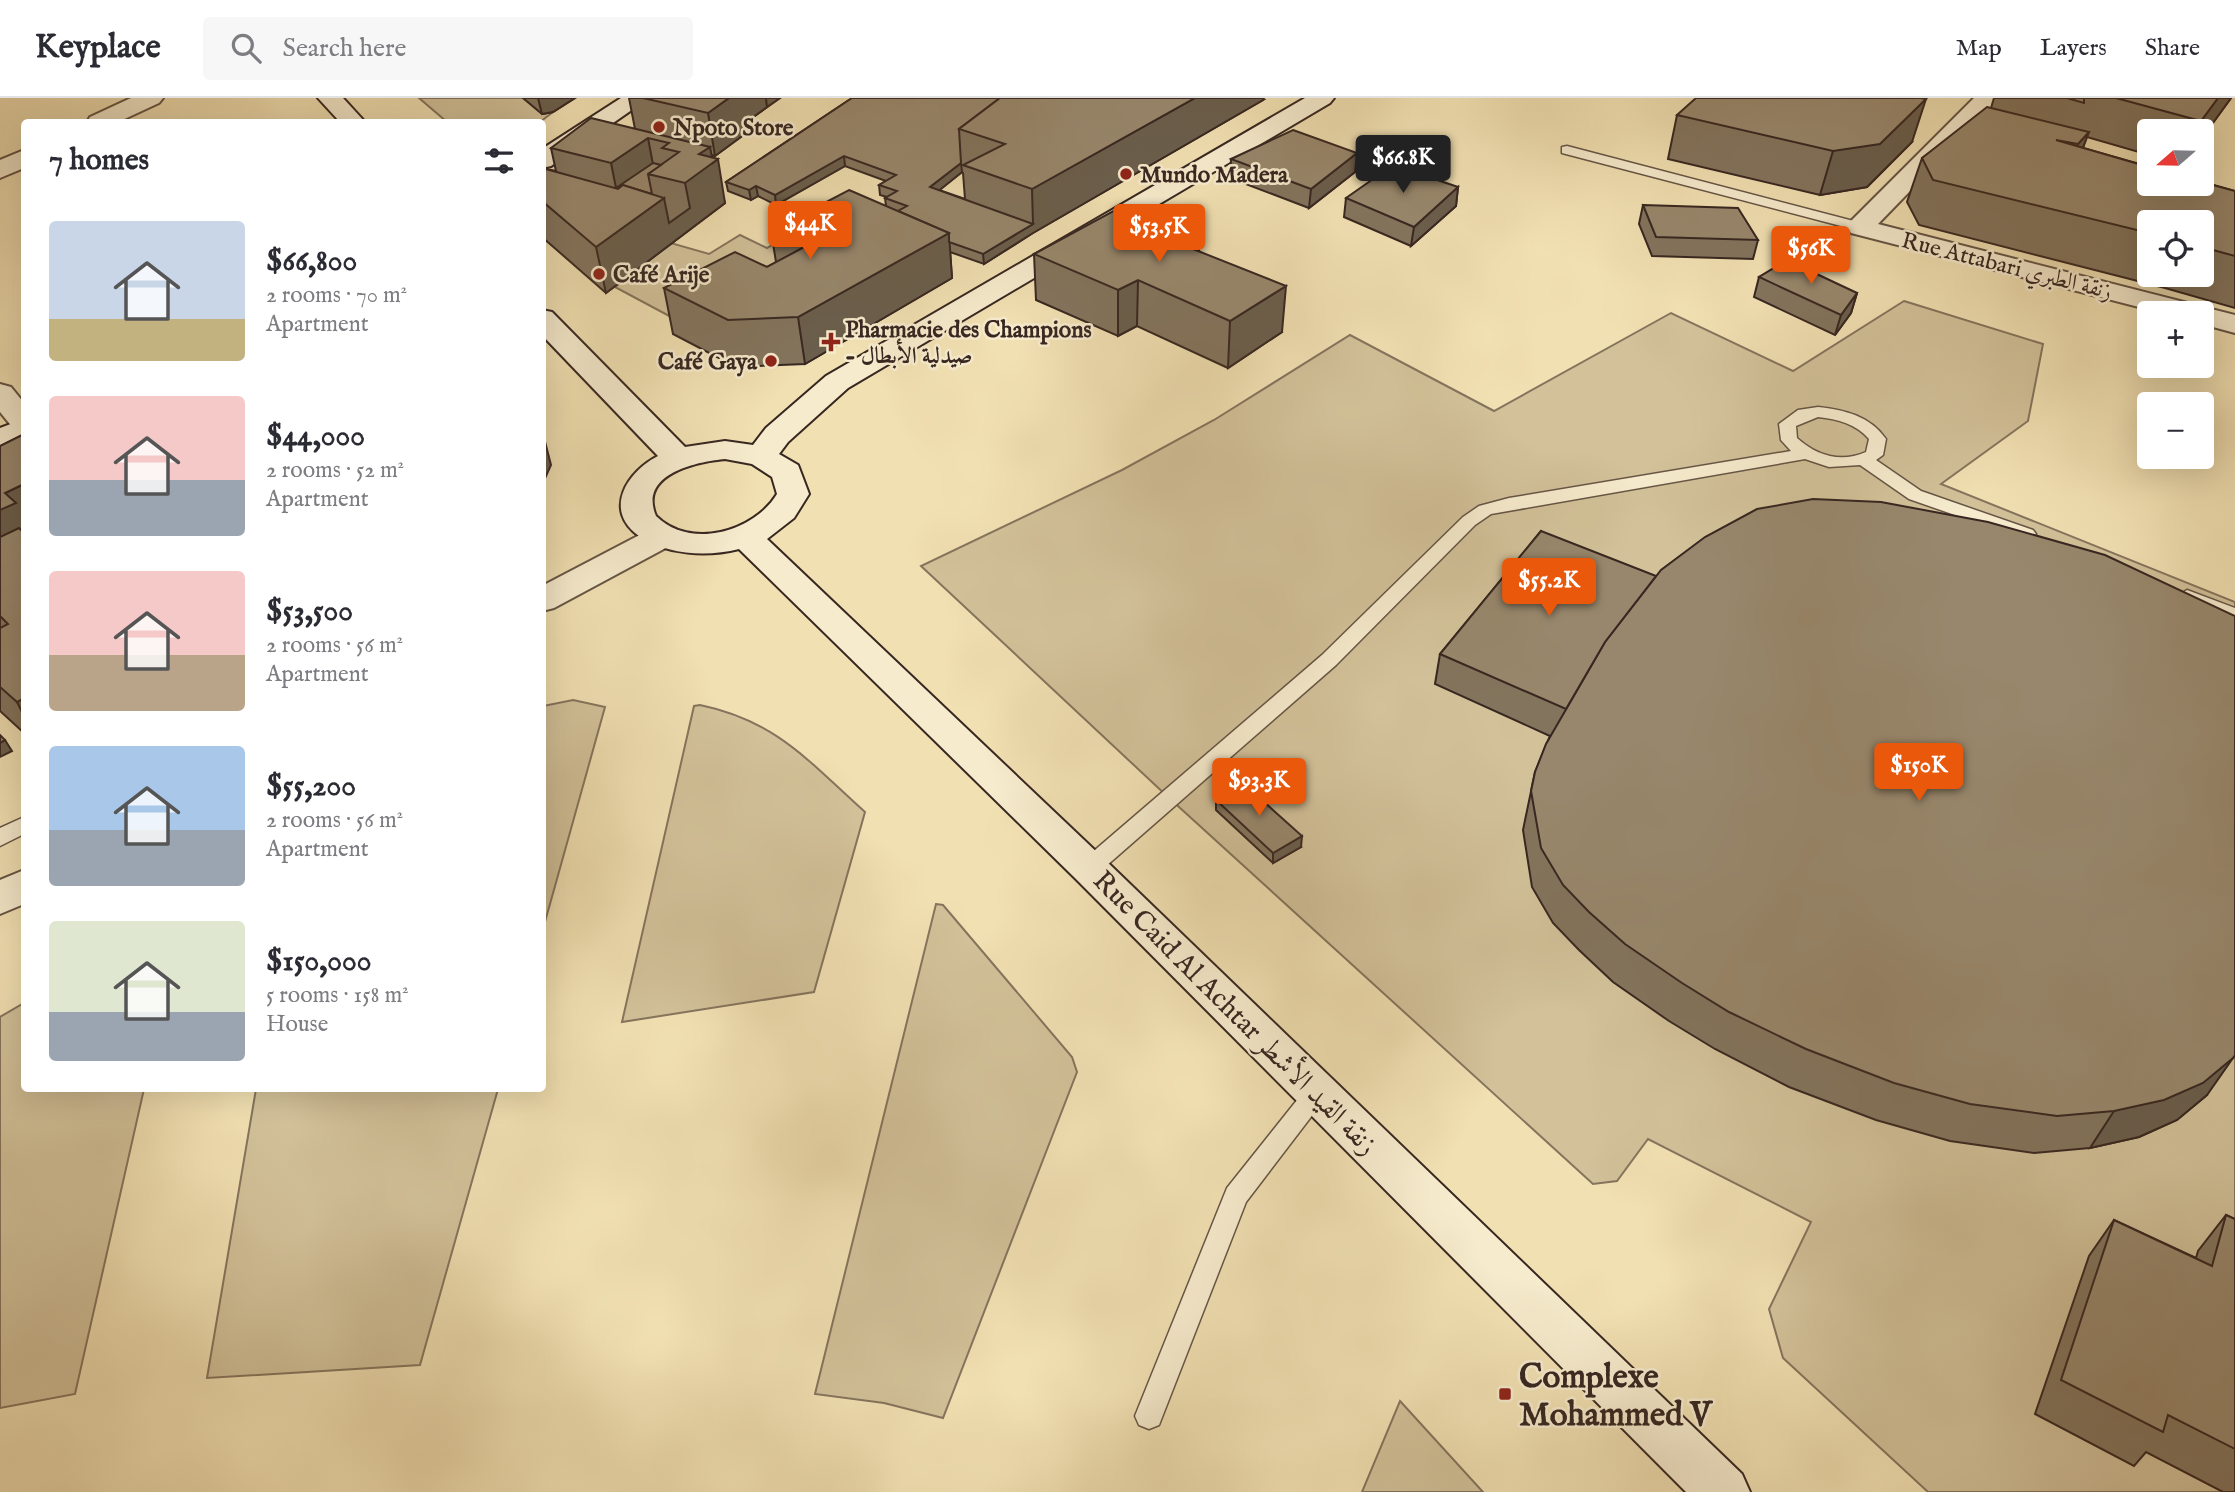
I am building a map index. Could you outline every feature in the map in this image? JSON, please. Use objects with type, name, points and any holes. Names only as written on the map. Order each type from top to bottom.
[{"type":"street","points":[[106,119],[151,98]]},
{"type":"street","points":[[330,98],[350,119]]},
{"type":"street","points":[[546,159],[637,98]]},
{"type":"street","points":[[761,456],[777,435],[837,382],[1322,98]]},
{"type":"street","points":[[1860,227],[1988,98]]},
{"type":"street","points":[[0,170],[21,160]]},
{"type":"street","name":"Rue Attabari زنقة الطبري","points":[[1860,227],[2147,301]]},
{"type":"street","points":[[2214,318],[2235,324]]},
{"type":"street","points":[[546,322],[678,458]]},
{"type":"street","points":[[0,393],[21,418]]},
{"type":"street","points":[[0,440],[21,430]]},
{"type":"street","points":[[725,450],[761,456],[787,472],[793,494],[778,517],[745,536],[684,542],[663,536],[641,520],[636,510],[636,498],[649,476],[678,458],[725,450]]},
{"type":"street","points":[[546,598],[663,536]]},
{"type":"street","name":"Rue Caid Al Achtar زنقة القيد الأشطر","points":[[745,536],[1089,868],[1723,1492]]},
{"type":"street","points":[[0,899],[21,887]]},
{"type":"lane","points":[[1567,150],[1860,227]]},
{"type":"lane","points":[[1089,868],[1329,660],[1469,522],[1485,510],[1509,503],[1805,454],[1837,463],[1864,460],[1874,455],[1878,439],[1862,423],[1833,413],[1804,414],[1787,424],[1786,432],[1789,440],[1805,454]]},
{"type":"lane","points":[[1864,460],[1892,482],[1915,495],[2045,541]]},
{"type":"lane","points":[[2170,589],[2235,615]]},
{"type":"lane","points":[[0,838],[21,827]]},
{"type":"lane","points":[[1149,1416],[1236,1196],[1318,1093]]},
{"type":"shaded area","points":[[419,98],[523,98],[542,114],[553,112],[544,119],[444,119]]},
{"type":"shaded area","points":[[812,221],[854,235],[688,326],[615,287],[671,243],[709,254],[740,235],[767,248]]},
{"type":"shaded area","points":[[1904,301],[2043,344],[2028,421],[1941,484],[2235,602],[2235,1492],[1928,1492],[1783,1358],[1769,1309],[1811,1222],[1648,1139],[1617,1181],[1593,1184],[1168,797],[921,566],[1122,470],[1214,420],[1350,335],[1494,411],[1671,313],[1793,371]]},
{"type":"shaded area","points":[[573,700],[605,707],[546,918],[546,705]]},
{"type":"shaded area","points":[[700,705],[750,721],[771,733],[808,760],[865,812],[814,992],[622,1022],[694,706]]},
{"type":"shaded area","points":[[936,904],[943,905],[1072,1057],[1077,1072],[943,1418],[884,1403],[815,1394]]},
{"type":"shaded area","points":[[21,1005],[21,1092],[143,1092],[75,1394],[0,1408],[0,1017]]},
{"type":"shaded area","points":[[255,1092],[497,1092],[420,1365],[207,1378]]},
{"type":"shaded area","points":[[1400,1401],[1483,1492],[1362,1492]]},
{"type":"building","points":[[643,98],[729,98],[708,113]]},
{"type":"building","points":[[852,98],[1000,98],[959,129],[961,163],[930,187],[1033,224],[983,254],[949,242],[949,233],[898,211],[907,206],[885,198],[897,191],[879,185],[896,175],[844,156],[775,195],[756,186],[749,190],[726,182]]},
{"type":"building","points":[[1000,98],[1195,98],[1032,189],[963,165],[1005,144],[959,129]]},
{"type":"building","points":[[1696,98],[1926,99],[1880,144],[1833,151],[1677,115]]},
{"type":"building","points":[[2067,98],[2084,98],[2084,103]]},
{"type":"building","points":[[2116,98],[2218,98],[2202,119]]},
{"type":"building","points":[[1987,107],[2089,132],[2078,144],[2056,140],[2137,164],[2137,196],[2214,196],[2214,185],[2235,191],[2235,256],[2214,250],[2214,210],[2137,210],[2137,230],[1933,180],[1922,158]]},
{"type":"building","points":[[591,118],[710,147],[699,154],[718,159],[685,183],[648,174],[679,152],[662,148],[669,143],[648,138],[611,163],[551,148]]},
{"type":"building","points":[[1293,130],[1357,153],[1311,189],[1231,159]]},
{"type":"building","points":[[653,163],[661,165],[648,174],[652,194],[623,185],[616,188]]},
{"type":"building","points":[[1393,165],[1458,187],[1414,227],[1346,198]]},
{"type":"building","points":[[546,169],[618,189],[623,185],[664,198],[596,247],[546,204]]},
{"type":"building","points":[[849,190],[949,233],[798,317],[728,320],[664,288],[735,252],[767,267],[806,246],[771,231]]},
{"type":"building","points":[[1643,205],[1738,208],[1758,240],[1656,237]]},
{"type":"building","points":[[1119,208],[1199,240],[1188,247],[1286,286],[1230,321],[1138,280],[1118,290],[1034,254]]},
{"type":"building","points":[[1787,260],[1857,293],[1841,315],[1759,277]]},
{"type":"building","points":[[21,436],[21,485],[5,493],[16,503],[0,510],[0,446]]},
{"type":"building","points":[[1813,499],[1881,502],[1988,522],[2105,555],[2235,616],[2235,1055],[2203,1083],[2164,1100],[2114,1111],[2057,1116],[1970,1104],[1894,1083],[1806,1049],[1729,1012],[1625,944],[1563,885],[1541,848],[1531,791],[1546,744],[1605,642],[1661,570],[1705,537],[1757,509]]},
{"type":"building","points":[[19,528],[21,530],[21,700],[17,702],[0,687],[0,628],[8,624],[0,616],[0,537]]},
{"type":"building","points":[[1541,531],[1656,576],[1605,642],[1566,709],[1440,654]]},
{"type":"building","points":[[1244,784],[1302,836],[1273,853],[1216,800]]},
{"type":"building","points":[[2226,1215],[2235,1219],[2235,1449],[2168,1415],[2163,1432],[2061,1380],[2114,1220],[2212,1266]]},
{"type":"place","name":"Npoto Store","points":[[659,127]]},
{"type":"place","name":"Mundo Madera","points":[[1126,174]]},
{"type":"place","name":"Café Arije","points":[[599,274]]},
{"type":"place","name":"Pharmacie des Champions - صيدلية الأبطال","points":[[831,342]]},
{"type":"place","name":"Café Gaya","points":[[771,361]]},
{"type":"place","name":"Complexe Mohammed V","points":[[1505,1394]]}]
